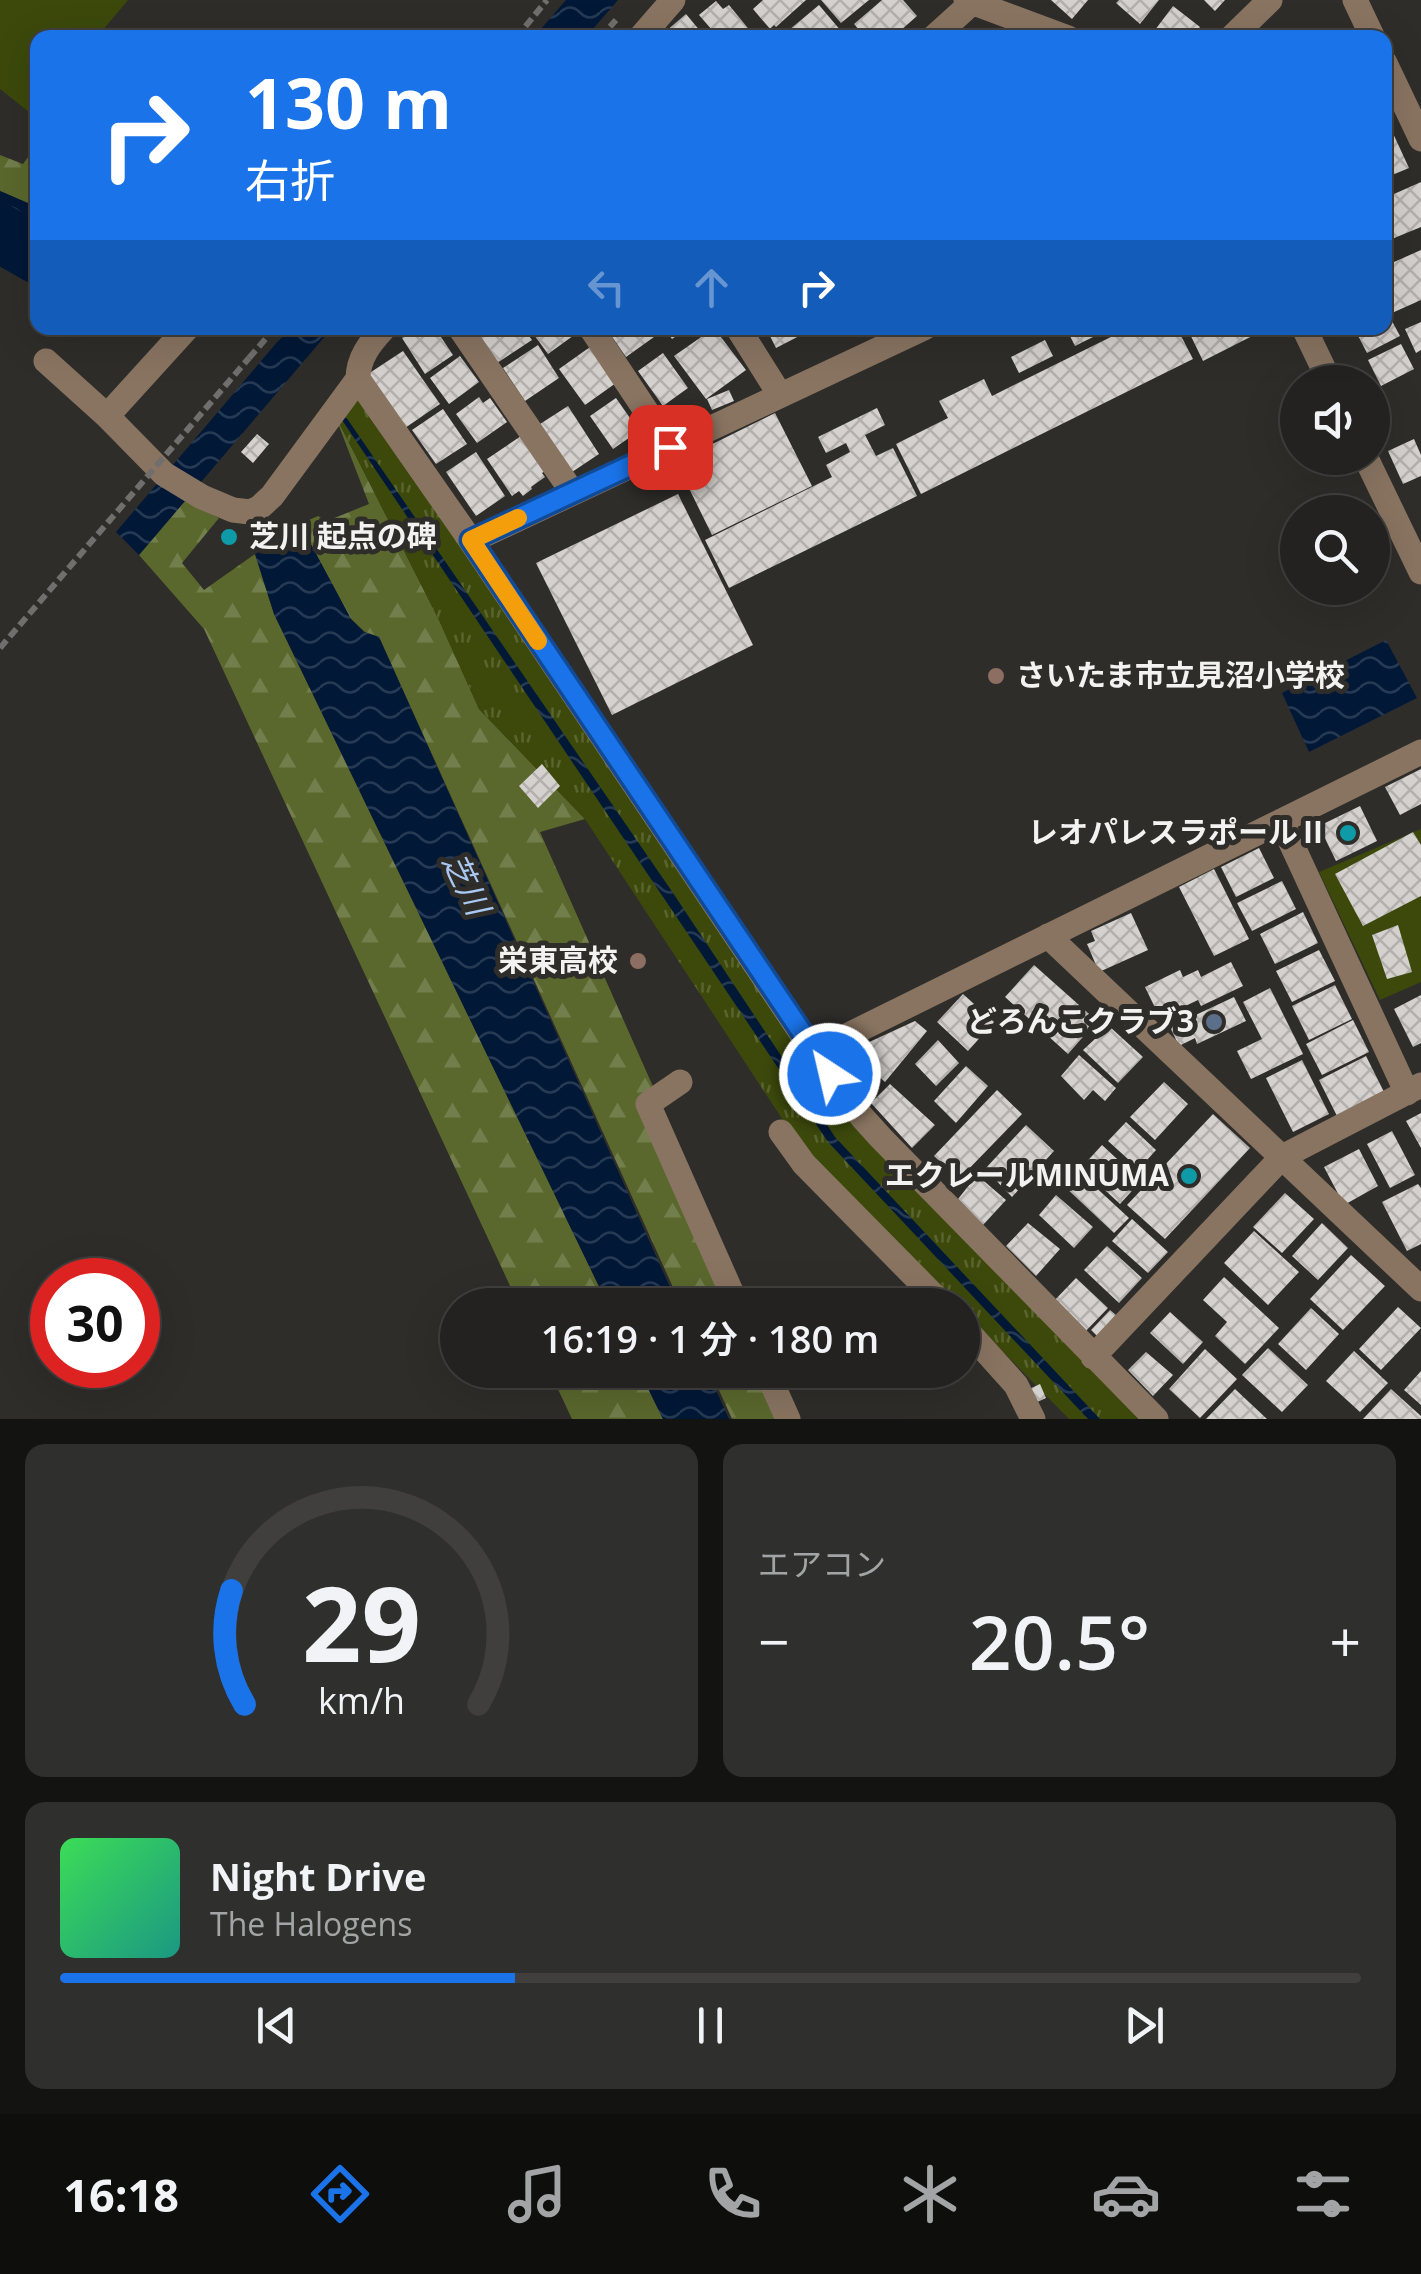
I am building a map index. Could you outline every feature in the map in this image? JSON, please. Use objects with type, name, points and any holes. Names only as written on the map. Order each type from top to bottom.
[{"type":"street","points":[[647,30],[673,0]]},
{"type":"street","points":[[1240,30],[1270,0]]},
{"type":"street","points":[[1355,0],[1369,30]]},
{"type":"street","points":[[941,30],[971,1],[1047,30]]},
{"type":"street","points":[[1392,78],[1421,138]]},
{"type":"street","points":[[107,416],[182,335]]},
{"type":"street","points":[[377,335],[358,367],[358,379],[471,540],[814,1052],[871,1128],[1156,1419]]},
{"type":"street","points":[[465,335],[573,492]]},
{"type":"street","points":[[596,335],[670,447]]},
{"type":"street","points":[[742,335],[780,395]]},
{"type":"street","points":[[471,540],[909,335]]},
{"type":"street","points":[[1307,335],[1322,365]]},
{"type":"street","points":[[46,360],[164,474],[202,497],[233,510],[250,512],[259,508],[281,484],[358,379]]},
{"type":"street","points":[[1376,475],[1413,537],[1421,572]]},
{"type":"street","points":[[814,1052],[1421,752]]},
{"type":"street","points":[[1093,1357],[1282,1157],[1414,1089],[1281,821]]},
{"type":"street","points":[[1048,936],[1421,1289]]},
{"type":"street","points":[[680,1082],[648,1104],[729,1288]]},
{"type":"street","points":[[781,1132],[804,1164],[926,1288]]},
{"type":"street","points":[[980,1345],[1016,1385],[1033,1419]]},
{"type":"street","points":[[774,1388],[788,1419]]},
{"type":"path","points":[[523,30],[547,0]]},
{"type":"path","points":[[0,648],[268,335]]},
{"type":"green space","points":[[0,0],[128,0],[103,30],[30,30],[30,113],[0,89]]},
{"type":"green space","points":[[30,154],[30,204],[0,191],[0,155],[23,164]]},
{"type":"green space","points":[[358,379],[814,1052],[1156,1419],[1069,1419],[980,1328],[980,1288],[939,1288],[804,1152],[585,819],[479,709],[439,620],[334,413]]},
{"type":"green space","points":[[334,413],[439,620],[479,709],[585,819],[540,832],[655,1091],[721,1288],[673,1288],[379,637],[365,632],[351,619],[300,524],[318,516],[327,521],[369,504]]},
{"type":"green space","points":[[185,501],[219,518],[182,563],[204,590],[255,554],[274,614],[600,1288],[511,1288],[204,629],[139,555]]},
{"type":"green space","points":[[1421,829],[1421,982],[1380,1000],[1319,872]]},
{"type":"green space","points":[[557,1388],[648,1388],[663,1419],[572,1419]]},
{"type":"green space","points":[[718,1388],[764,1388],[778,1419],[732,1419]]},
{"type":"water","points":[[566,0],[618,0],[592,30],[540,30]]},
{"type":"water","points":[[0,191],[30,204],[30,230],[24,230],[30,248],[30,280],[0,261]]},
{"type":"water","points":[[283,335],[326,335],[139,555],[116,532]]},
{"type":"water","points":[[346,417],[673,893],[835,1137],[977,1288],[965,1288],[828,1142],[342,420]]},
{"type":"water","points":[[300,524],[351,619],[364,632],[379,637],[670,1288],[600,1288],[274,614],[255,554],[260,551],[258,542]]},
{"type":"water","points":[[1386,640],[1417,698],[1309,752],[1282,693]]},
{"type":"water","points":[[980,1291],[1100,1419],[1088,1419],[980,1304]]},
{"type":"water","points":[[648,1388],[715,1388],[729,1419],[663,1419]]},
{"type":"building","points":[[763,0],[806,0],[770,29],[753,9]]},
{"type":"building","points":[[821,0],[869,0],[841,23]]},
{"type":"building","points":[[882,0],[903,0],[917,16],[901,30],[859,30],[854,24]]},
{"type":"building","points":[[1051,0],[1088,0],[1072,19]]},
{"type":"building","points":[[1159,0],[1140,24],[1116,3]]},
{"type":"building","points":[[1204,0],[1225,0],[1215,11]]},
{"type":"building","points":[[716,1],[723,9],[729,5],[749,30],[712,30],[699,15]]},
{"type":"building","points":[[819,5],[840,30],[789,30]]},
{"type":"building","points":[[1173,6],[1200,27],[1198,30],[1155,30]]},
{"type":"building","points":[[686,14],[699,30],[667,30]]},
{"type":"building","points":[[1392,131],[1409,168],[1392,175]]},
{"type":"building","points":[[1421,182],[1421,227],[1392,239],[1392,195]]},
{"type":"building","points":[[1421,250],[1421,300],[1392,313],[1392,263]]},
{"type":"building","points":[[1392,321],[1400,336],[1367,353],[1358,335],[1392,335]]},
{"type":"building","points":[[1421,322],[1421,350],[1416,353],[1405,329]]},
{"type":"building","points":[[440,335],[453,355],[425,374],[402,338]]},
{"type":"building","points":[[478,335],[528,335],[532,340],[497,363]]},
{"type":"building","points":[[534,335],[574,335],[548,354]]},
{"type":"building","points":[[611,335],[654,337],[626,357]]},
{"type":"building","points":[[704,335],[719,335],[746,370],[706,399],[674,356]]},
{"type":"building","points":[[770,335],[801,335],[776,348]]},
{"type":"building","points":[[1070,335],[1097,335],[1075,346]]},
{"type":"building","points":[[1115,335],[1181,335],[1193,359],[921,494],[896,444],[948,418],[939,401],[984,379],[992,396]]},
{"type":"building","points":[[1190,335],[1254,335],[1203,361]]},
{"type":"building","points":[[1045,340],[1053,356],[1019,373],[1011,357]]},
{"type":"building","points":[[1401,344],[1414,369],[1390,381],[1390,365],[1370,365],[1368,360]]},
{"type":"building","points":[[538,345],[559,378],[525,401],[503,368]]},
{"type":"building","points":[[590,347],[616,383],[585,405],[559,369]]},
{"type":"building","points":[[403,351],[440,404],[405,428],[368,374]]},
{"type":"building","points":[[663,353],[688,388],[663,406],[638,371]]},
{"type":"building","points":[[460,356],[479,382],[449,404],[430,378]]},
{"type":"building","points":[[729,390],[734,401],[712,410],[707,399]]},
{"type":"building","points":[[479,397],[483,403],[490,398],[507,422],[477,443],[456,414]]},
{"type":"building","points":[[616,398],[639,431],[613,449],[590,416]]},
{"type":"building","points":[[568,406],[599,454],[572,472],[540,424]]},
{"type":"building","points":[[877,408],[885,425],[865,435],[876,456],[893,448],[917,496],[729,588],[705,540],[832,477],[826,465],[850,452],[846,443],[826,453],[818,437]]},
{"type":"building","points":[[443,409],[467,444],[436,464],[412,430]]},
{"type":"building","points":[[775,413],[812,486],[712,535],[676,462]]},
{"type":"building","points":[[257,434],[269,444],[253,463],[241,452]]},
{"type":"building","points":[[521,436],[545,471],[545,477],[523,496],[519,491],[512,496],[487,459]]},
{"type":"building","points":[[1414,439],[1421,455],[1421,476],[1403,484],[1390,450]]},
{"type":"building","points":[[476,452],[505,496],[476,516],[446,472]]},
{"type":"building","points":[[678,494],[753,645],[612,715],[536,563]]},
{"type":"building","points":[[542,764],[560,786],[538,808],[519,786]]},
{"type":"building","points":[[1421,769],[1421,804],[1400,815],[1385,787]]},
{"type":"building","name":"レオパレスラポールⅡ","points":[[1360,806],[1377,841],[1336,861],[1319,826]]},
{"type":"building","points":[[1413,832],[1421,845],[1421,896],[1363,926],[1335,874]]},
{"type":"building","points":[[1259,848],[1274,878],[1236,897],[1221,867]]},
{"type":"building","points":[[1214,869],[1249,939],[1214,956],[1179,887]]},
{"type":"building","points":[[1282,881],[1296,909],[1252,931],[1237,903]]},
{"type":"building","points":[[1303,912],[1318,943],[1275,964],[1260,934]]},
{"type":"building","points":[[1131,913],[1148,950],[1099,972],[1087,944],[1095,941],[1091,931]]},
{"type":"building","points":[[1398,925],[1412,972],[1387,979],[1372,935]]},
{"type":"building","points":[[1319,950],[1335,981],[1292,1002],[1276,971]]},
{"type":"building","points":[[1231,962],[1243,986],[1201,1006],[1198,1000],[1160,1018],[1145,987],[1180,970],[1183,977],[1198,970],[1201,977]]},
{"type":"building","points":[[1034,965],[1097,1021],[1068,1054],[1005,997]]},
{"type":"building","points":[[1335,985],[1352,1019],[1309,1040],[1292,1006]]},
{"type":"building","points":[[1270,988],[1303,1054],[1251,1079],[1237,1051],[1262,1039],[1243,1002]]},
{"type":"building","points":[[963,994],[994,1022],[968,1051],[937,1022]]},
{"type":"building","points":[[1421,995],[1421,1043],[1413,1047],[1394,1009]]},
{"type":"building","points":[[1234,997],[1246,1021],[1197,1044],[1195,1038],[1179,1046],[1170,1027]]},
{"type":"building","points":[[1353,1020],[1369,1052],[1322,1075],[1306,1044]]},
{"type":"building","points":[[915,1021],[927,1031],[885,1082],[874,1072],[862,1086],[839,1067],[854,1049]]},
{"type":"building","points":[[1109,1026],[1143,1057],[1118,1083],[1083,1050]]},
{"type":"building","points":[[938,1040],[959,1063],[936,1086],[915,1064]]},
{"type":"building","points":[[1079,1055],[1116,1088],[1105,1101],[1093,1090],[1084,1100],[1061,1076]]},
{"type":"building","points":[[1366,1056],[1384,1092],[1337,1116],[1319,1080]]},
{"type":"building","points":[[1302,1060],[1329,1114],[1293,1132],[1266,1078]]},
{"type":"building","points":[[966,1066],[988,1086],[956,1123],[934,1101]]},
{"type":"building","points":[[1164,1082],[1188,1104],[1155,1140],[1130,1117]]},
{"type":"building","points":[[890,1084],[935,1125],[912,1148],[871,1103]]},
{"type":"building","points":[[997,1090],[1022,1114],[959,1179],[934,1156]]},
{"type":"building","points":[[1421,1113],[1421,1148],[1406,1121]]},
{"type":"building","name":"エクレールMINUMA","points":[[1213,1114],[1250,1148],[1165,1239],[1127,1205]]},
{"type":"building","points":[[1126,1122],[1156,1150],[1139,1169],[1108,1141]]},
{"type":"building","points":[[1026,1125],[1054,1151],[1012,1197],[985,1169]]},
{"type":"building","points":[[1392,1131],[1415,1175],[1390,1188],[1367,1144]]},
{"type":"building","points":[[1102,1145],[1141,1181],[1120,1204],[1081,1168]]},
{"type":"building","points":[[1359,1149],[1378,1186],[1344,1205],[1324,1167]]},
{"type":"building","points":[[1077,1170],[1129,1218],[1114,1233],[1063,1185]]},
{"type":"building","points":[[977,1175],[1006,1200],[983,1225],[958,1199]]},
{"type":"building","points":[[1418,1184],[1421,1244],[1407,1251],[1382,1202]]},
{"type":"building","points":[[1285,1193],[1314,1219],[1282,1253],[1253,1227]]},
{"type":"building","points":[[1056,1195],[1093,1227],[1074,1248],[1039,1215]]},
{"type":"building","points":[[1132,1219],[1168,1252],[1148,1273],[1112,1241]]},
{"type":"building","points":[[1028,1223],[1060,1249],[1036,1276],[1006,1246]]},
{"type":"building","points":[[1322,1223],[1348,1248],[1318,1280],[1292,1256]]},
{"type":"building","points":[[1254,1231],[1299,1272],[1268,1305],[1224,1263]]},
{"type":"building","points":[[1107,1246],[1142,1278],[1119,1303],[1084,1270]]},
{"type":"building","points":[[1351,1255],[1385,1286],[1343,1330],[1310,1299]]},
{"type":"building","points":[[1224,1277],[1279,1328],[1245,1364],[1215,1336],[1227,1322],[1203,1300]]},
{"type":"building","points":[[1076,1278],[1108,1308],[1083,1334],[1051,1304]]},
{"type":"building","points":[[1398,1307],[1421,1328],[1381,1370],[1359,1349]]},
{"type":"building","points":[[1311,1308],[1339,1334],[1306,1370],[1278,1344]]},
{"type":"building","points":[[1110,1310],[1116,1315],[1097,1336],[1091,1330]]},
{"type":"building","points":[[1170,1312],[1203,1342],[1183,1364],[1150,1333]]},
{"type":"building","points":[[1268,1348],[1308,1385],[1282,1412],[1242,1375]]},
{"type":"building","points":[[1205,1349],[1237,1379],[1200,1418],[1169,1389]]},
{"type":"building","points":[[1354,1351],[1388,1383],[1360,1412],[1326,1381]]},
{"type":"building","points":[[1146,1352],[1173,1375],[1153,1396],[1128,1370]]},
{"type":"building","points":[[1421,1371],[1421,1405],[1404,1390]]},
{"type":"building","points":[[1040,1384],[1046,1398],[1033,1404],[1027,1390]]},
{"type":"building","points":[[1235,1389],[1267,1419],[1206,1419]]},
{"type":"building","points":[[1391,1389],[1421,1416],[1421,1419],[1363,1419]]},
{"type":"waterway","name":"芝川","points":[[0,233],[30,250]]},
{"type":"slow traffic","points":[[518,518],[471,540],[538,641]]},
{"type":"place","name":"芝川 起点の碑","points":[[229,537]]},
{"type":"place","name":"さいたま市立見沼小学校","points":[[996,676]]},
{"type":"place","name":"レオパレスラポールⅡ","points":[[1348,833]]},
{"type":"place","name":"栄東高校","points":[[638,961]]},
{"type":"place","name":"どろんこクラブ3","points":[[1214,1022]]},
{"type":"place","name":"エクレールMINUMA","points":[[1189,1176]]},
{"type":"route","points":[[670,447],[471,540],[830,1074]]}]
